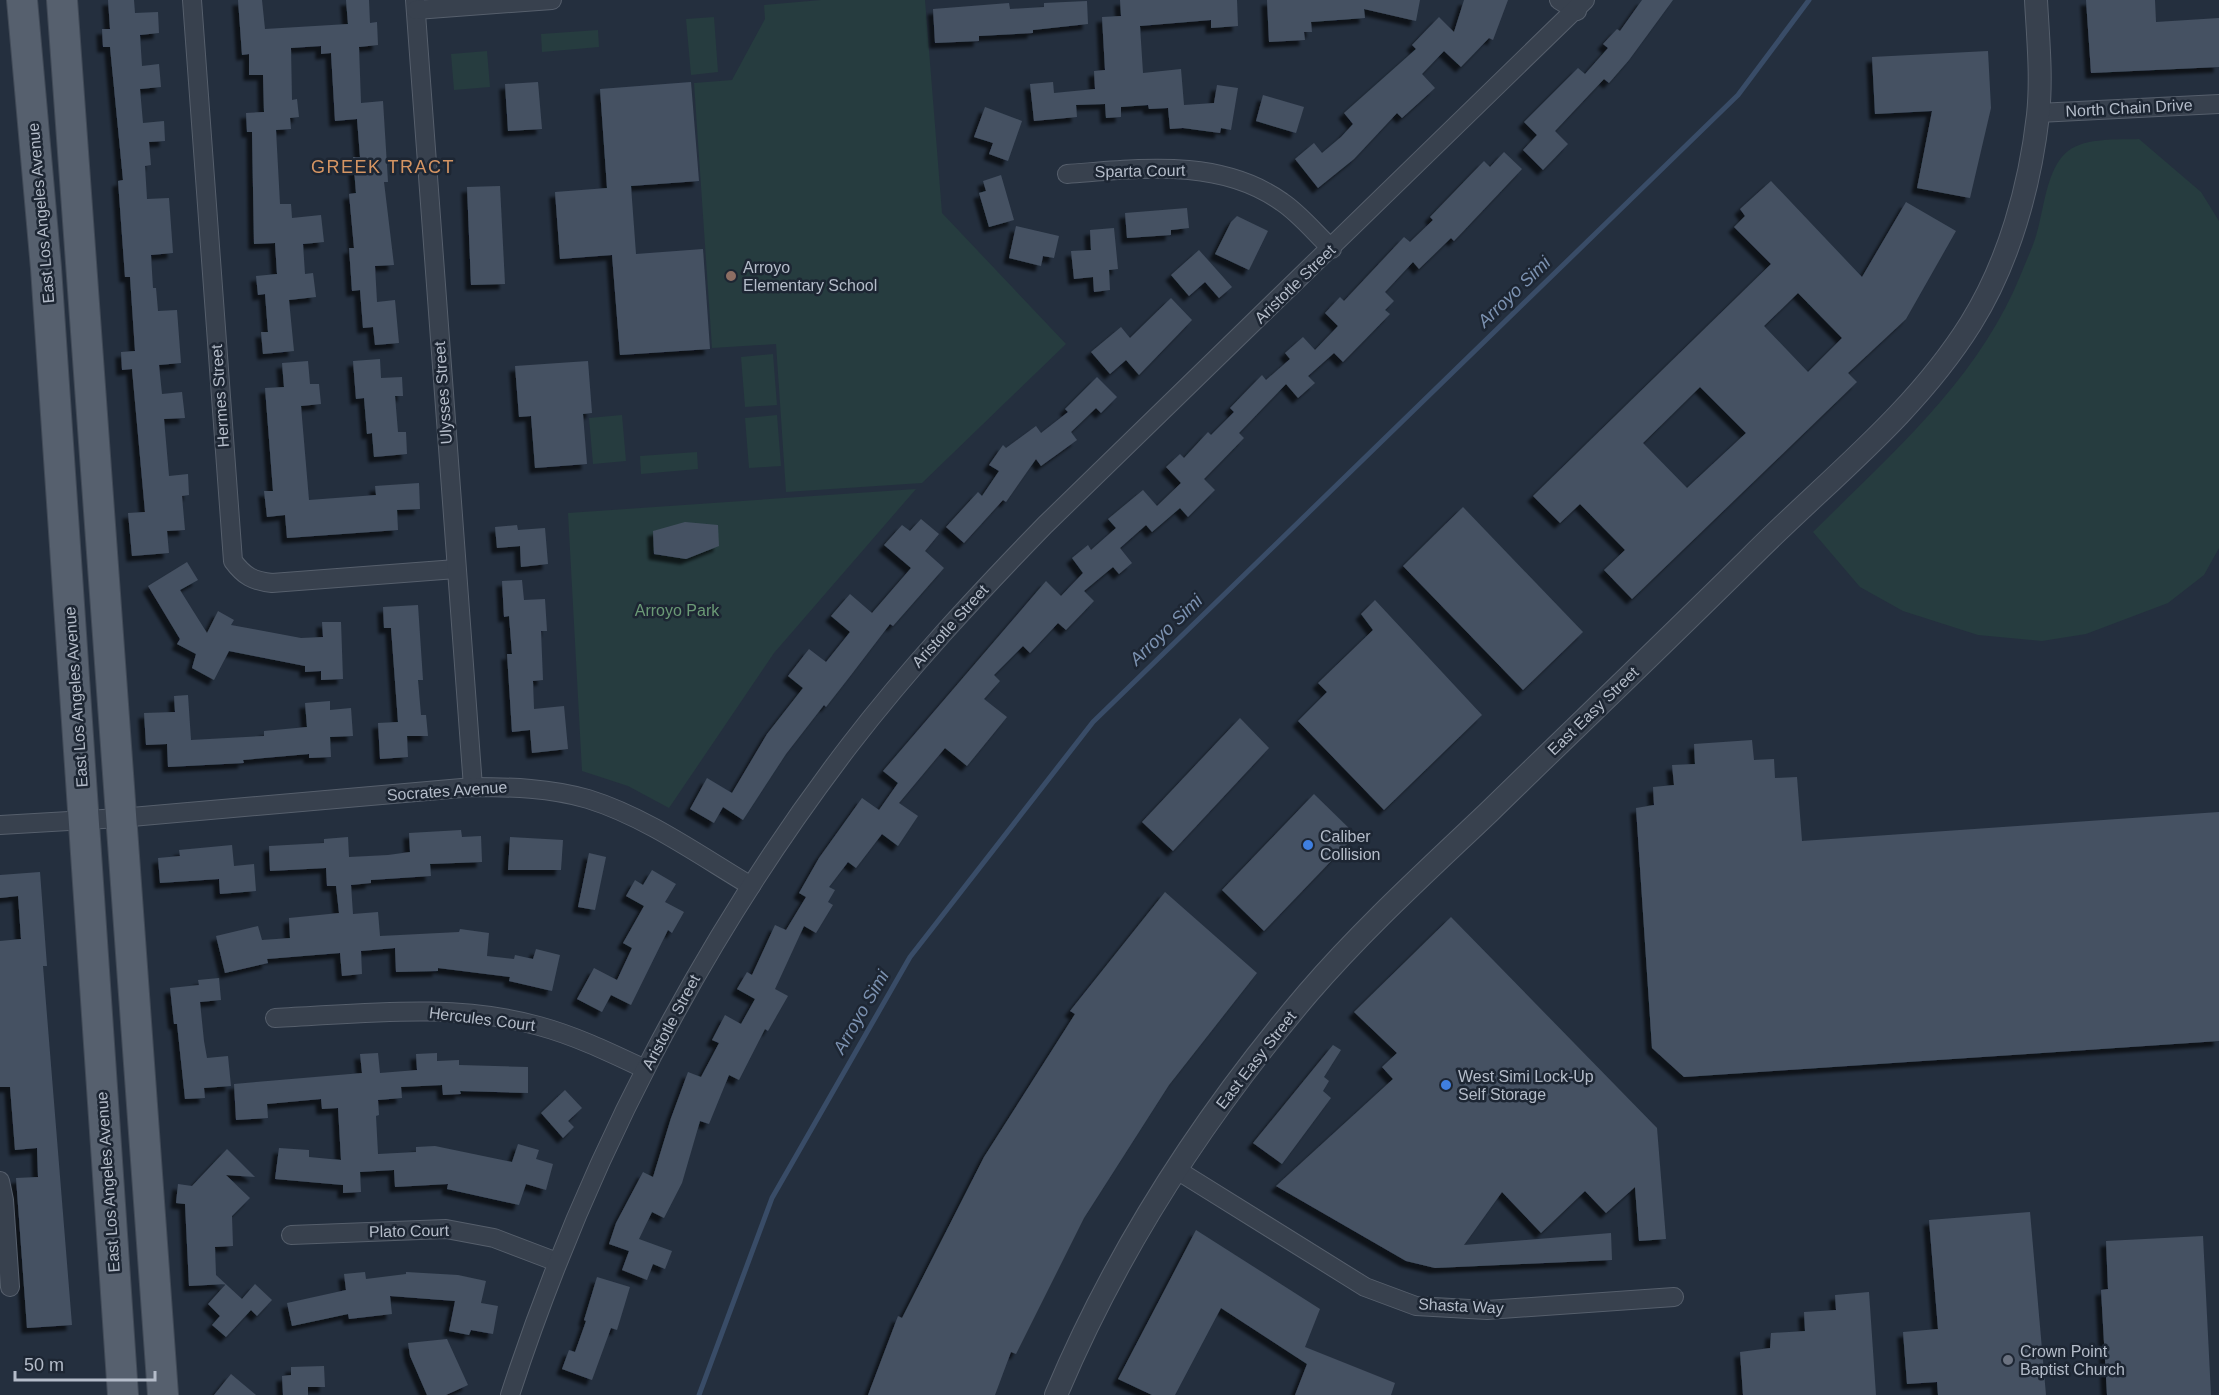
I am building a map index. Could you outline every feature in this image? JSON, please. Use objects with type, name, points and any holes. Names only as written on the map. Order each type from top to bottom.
[{"type":"main road","name":"East Los Angeles Avenue","points":[[22,0],[46,268],[123,1395]]},
{"type":"main road","points":[[62,0],[163,1395]]},
{"type":"street","name":"Hermes Street","points":[[192,0],[233,561],[243,574],[256,582],[272,583],[456,569]]},
{"type":"street","points":[[416,5],[552,0]]},
{"type":"street","points":[[1559,0],[1581,6]]},
{"type":"street","name":"East Easy Street","points":[[1056,1395],[1114,1274],[1212,1116],[1260,1051],[1361,935],[1661,646],[1780,527],[1892,422],[1929,382],[1972,321],[2002,259],[2025,190],[2038,113],[2036,0]]},
{"type":"street","name":"Ulysses Street","points":[[416,5],[473,787]]},
{"type":"street","name":"Aristotle Street","points":[[510,1395],[558,1262],[595,1171],[645,1069],[694,978],[751,886],[849,746],[913,667],[967,606],[1045,525],[1581,6]]},
{"type":"street","name":"North Chain Drive","points":[[2038,113],[2219,104]]},
{"type":"street","name":"Sparta Court","points":[[1067,174],[1157,168],[1204,171],[1245,183],[1282,202],[1332,249]]},
{"type":"street","name":"Socrates Avenue","points":[[0,825],[120,818],[473,787],[522,787],[587,799],[650,825],[751,886]]},
{"type":"street","name":"Hercules Court","points":[[275,1018],[433,1011],[489,1017],[538,1025],[589,1043],[645,1069]]},
{"type":"street","name":"Shasta Way","points":[[1177,1170],[1365,1287],[1416,1306],[1487,1310],[1674,1297]]},
{"type":"street","points":[[0,1182],[4,1200],[10,1287]]},
{"type":"street","name":"Plato Court","points":[[291,1235],[446,1228],[494,1238],[558,1262]]},
{"type":"green space","points":[[821,0],[925,0],[942,213],[1066,344],[922,483],[786,492],[776,344],[712,348],[694,83],[732,80],[765,19],[764,5]]},
{"type":"green space","points":[[714,17],[718,72],[691,75],[686,19]]},
{"type":"green space","points":[[598,30],[599,47],[542,52],[541,34]]},
{"type":"green space","points":[[487,51],[490,87],[454,90],[451,54]]},
{"type":"green space","points":[[2139,139],[2201,192],[2219,221],[2219,548],[2204,575],[2168,603],[2086,634],[2042,641],[1978,635],[1903,611],[1860,587],[1813,532],[1931,413],[1982,348],[2021,274],[2036,236],[2050,179],[2061,159],[2068,151],[2084,143]]},
{"type":"green space","points":[[773,354],[777,405],[745,407],[741,357]]},
{"type":"green space","points":[[622,415],[626,461],[593,464],[589,418]]},
{"type":"green space","points":[[777,415],[781,466],[749,468],[745,418]]},
{"type":"green space","points":[[697,452],[698,469],[641,474],[640,456]]},
{"type":"green space","name":"Arroyo Park","points":[[916,489],[774,653],[669,808],[628,786],[582,771],[568,513]]},
{"type":"building","points":[[108,0],[134,0],[135,13],[158,12],[159,33],[140,35],[142,66],[159,64],[161,87],[140,89],[143,123],[164,121],[165,141],[149,142],[151,165],[145,166],[147,199],[169,198],[173,253],[151,255],[153,288],[156,288],[158,311],[177,310],[181,363],[159,365],[162,394],[182,392],[185,418],[164,419],[169,476],[188,474],[189,495],[182,496],[185,530],[167,531],[169,553],[132,556],[128,513],[145,512],[132,369],[122,370],[121,352],[135,351],[130,277],[125,277],[118,181],[123,180],[110,47],[103,47],[102,29],[110,29]]},
{"type":"building","points":[[238,0],[262,0],[265,29],[348,24],[346,0],[369,0],[370,23],[377,22],[378,45],[359,47],[361,103],[383,101],[388,182],[384,182],[394,265],[375,266],[377,302],[395,300],[399,343],[375,345],[373,327],[363,328],[360,290],[352,291],[349,248],[354,248],[349,194],[356,193],[353,157],[360,157],[357,119],[335,121],[331,53],[321,54],[321,46],[291,48],[292,100],[297,99],[299,117],[290,118],[291,129],[276,130],[280,204],[291,204],[292,218],[321,215],[324,242],[303,244],[305,274],[313,273],[316,297],[289,300],[294,351],[263,354],[261,332],[268,332],[265,294],[258,295],[256,276],[277,274],[275,243],[254,244],[252,132],[247,132],[246,113],[264,112],[263,75],[249,75],[249,54],[242,55]]},
{"type":"building","points":[[1120,0],[1237,0],[1238,26],[1211,28],[1211,20],[1140,26],[1143,73],[1181,69],[1184,105],[1214,103],[1217,85],[1238,88],[1231,130],[1221,128],[1220,133],[1183,128],[1170,129],[1168,108],[1149,109],[1148,105],[1121,107],[1121,117],[1106,118],[1105,104],[1076,105],[1077,117],[1034,121],[1030,84],[1053,82],[1054,93],[1095,89],[1094,71],[1105,70],[1102,17],[1121,16]]},
{"type":"building","points":[[1267,0],[1420,0],[1416,21],[1364,9],[1365,18],[1311,22],[1312,32],[1304,32],[1305,40],[1269,42]]},
{"type":"building","points":[[1464,0],[1508,0],[1493,40],[1489,38],[1461,67],[1444,51],[1422,74],[1435,88],[1402,118],[1397,113],[1354,159],[1318,188],[1295,159],[1314,143],[1322,153],[1341,137],[1353,124],[1344,113],[1416,49],[1412,45],[1439,17],[1454,32]]},
{"type":"building","points":[[1642,0],[1673,0],[1609,83],[1604,79],[1555,131],[1568,144],[1543,170],[1523,150],[1537,135],[1524,122],[1578,68],[1585,74],[1608,48],[1603,44],[1617,29],[1620,31]]},
{"type":"building","points":[[2086,0],[2155,0],[2156,22],[2219,18],[2219,67],[2091,73]]},
{"type":"building","points":[[1087,1],[1088,24],[1033,30],[1033,33],[979,36],[979,41],[935,43],[933,9],[1009,3],[1010,9],[1044,7],[1044,3]]},
{"type":"building","points":[[1988,51],[1991,108],[1970,198],[1917,188],[1932,111],[1875,114],[1872,57]]},
{"type":"building","points":[[538,82],[542,129],[508,131],[505,84]]},
{"type":"building","points":[[691,82],[699,181],[631,186],[636,254],[703,249],[710,349],[620,355],[612,255],[560,259],[555,192],[607,188],[600,89]]},
{"type":"building","points":[[1263,95],[1304,107],[1296,133],[1256,121]]},
{"type":"building","points":[[985,107],[1022,121],[1008,161],[989,154],[993,143],[974,137]]},
{"type":"building","points":[[1504,152],[1522,169],[1454,241],[1451,238],[1419,269],[1413,262],[1385,292],[1394,301],[1385,310],[1390,314],[1343,362],[1334,353],[1308,376],[1315,383],[1298,398],[1286,384],[1239,433],[1244,438],[1204,479],[1215,490],[1188,517],[1180,508],[1152,532],[1146,525],[1120,548],[1132,563],[1119,574],[1113,567],[1084,591],[1094,601],[1066,630],[1058,623],[1030,653],[1023,646],[994,675],[1000,681],[984,699],[1007,717],[967,766],[945,748],[899,803],[918,816],[898,846],[882,834],[856,868],[848,862],[829,887],[835,890],[828,902],[833,905],[816,933],[804,926],[775,989],[788,996],[768,1031],[765,1029],[739,1080],[729,1075],[709,1124],[700,1121],[682,1183],[664,1218],[652,1212],[639,1239],[672,1251],[665,1269],[653,1264],[647,1280],[622,1270],[629,1251],[609,1244],[616,1223],[643,1172],[653,1177],[688,1072],[701,1077],[719,1043],[712,1040],[725,1015],[741,1024],[755,999],[737,989],[747,972],[752,975],[775,925],[786,930],[806,897],[799,893],[819,858],[862,798],[879,810],[898,783],[883,771],[1046,581],[1061,596],[1083,573],[1072,558],[1088,545],[1091,550],[1116,528],[1108,519],[1143,490],[1157,506],[1181,483],[1166,467],[1180,454],[1184,458],[1208,432],[1211,435],[1234,412],[1230,408],[1262,375],[1266,380],[1290,359],[1285,353],[1303,337],[1315,350],[1338,326],[1325,313],[1340,297],[1344,301],[1404,237],[1410,242],[1433,220],[1430,217],[1484,161],[1490,167]]},
{"type":"building","points":[[1001,175],[1014,220],[989,227],[979,193],[986,191],[983,181]]},
{"type":"building","points":[[1771,181],[1862,277],[1906,202],[1956,231],[1906,319],[1848,373],[1857,382],[1632,599],[1604,570],[1625,550],[1580,504],[1560,523],[1533,496],[1771,264],[1734,227],[1745,216],[1740,209]],"holes":[[[1798,293],[1842,338],[1808,372],[1764,326]],[[1700,387],[1746,433],[1687,488],[1643,443]]]},
{"type":"building","points":[[500,186],[505,284],[471,285],[467,187]]},
{"type":"building","points":[[1187,208],[1189,228],[1171,230],[1171,235],[1127,238],[1125,213]]},
{"type":"building","points":[[1237,216],[1268,231],[1249,270],[1215,254],[1231,222]]},
{"type":"building","points":[[1016,226],[1059,236],[1054,258],[1043,256],[1041,266],[1009,258]]},
{"type":"building","points":[[1114,228],[1118,269],[1109,270],[1110,290],[1094,292],[1093,277],[1074,279],[1071,251],[1091,250],[1090,230]]},
{"type":"building","points":[[1199,250],[1232,287],[1219,298],[1205,282],[1189,296],[1171,275]]},
{"type":"building","points":[[1171,298],[1192,320],[1139,375],[1126,360],[1110,374],[1091,352],[1121,327],[1130,338]]},
{"type":"building","points":[[380,359],[381,378],[402,377],[403,396],[395,396],[398,432],[406,432],[407,454],[374,457],[372,433],[367,434],[364,398],[356,399],[353,361]]},
{"type":"building","points":[[308,361],[310,384],[319,384],[321,404],[301,406],[309,500],[376,495],[375,486],[419,483],[420,509],[397,510],[398,530],[287,538],[285,515],[267,517],[264,491],[273,491],[265,388],[284,387],[282,363]]},
{"type":"building","points":[[588,361],[592,413],[583,414],[587,464],[535,468],[531,416],[519,417],[515,366]]},
{"type":"building","points":[[1097,377],[1117,397],[1101,413],[1096,408],[1071,432],[1077,440],[1041,466],[1036,459],[1006,502],[1003,500],[964,543],[946,527],[978,492],[982,496],[999,471],[989,465],[1003,445],[1006,448],[1036,426],[1041,433],[1068,412],[1065,409]]},
{"type":"building","points":[[1463,507],[1583,632],[1523,690],[1403,566]]},
{"type":"building","points":[[921,519],[939,534],[925,551],[944,568],[893,626],[890,624],[826,707],[824,705],[786,754],[743,820],[723,807],[714,823],[690,809],[707,778],[732,793],[767,734],[803,688],[788,676],[809,649],[826,662],[850,632],[831,616],[850,594],[872,613],[911,568],[884,545],[902,525],[910,531]]},
{"type":"building","points":[[685,522],[718,525],[719,546],[686,559],[654,554],[653,531]]},
{"type":"building","points":[[517,525],[518,530],[545,528],[548,564],[521,567],[520,546],[497,548],[495,527]]},
{"type":"building","points":[[187,562],[198,580],[180,590],[207,633],[218,611],[234,620],[231,625],[301,638],[323,637],[322,622],[341,622],[343,679],[321,680],[321,671],[305,672],[305,666],[229,651],[214,680],[192,668],[196,654],[177,644],[180,639],[148,586]]},
{"type":"building","points":[[522,580],[524,600],[545,599],[547,631],[541,631],[543,680],[533,681],[534,709],[564,706],[568,749],[532,753],[530,730],[512,732],[507,654],[512,654],[509,616],[504,617],[502,581]]},
{"type":"building","points":[[1375,600],[1482,715],[1384,810],[1298,721],[1327,692],[1318,683],[1373,630],[1361,614]]},
{"type":"building","points":[[418,605],[423,680],[418,680],[421,715],[426,715],[428,736],[407,736],[408,757],[380,759],[378,723],[398,722],[391,628],[384,628],[383,607]]},
{"type":"building","points":[[188,695],[191,740],[264,736],[264,731],[307,727],[305,703],[330,701],[330,710],[351,708],[353,736],[330,737],[331,757],[309,758],[309,754],[243,760],[244,763],[168,767],[167,744],[146,745],[144,713],[175,712],[174,696]]},
{"type":"building","points":[[1240,718],[1269,748],[1173,851],[1142,822]]},
{"type":"building","points":[[1752,740],[1754,760],[1774,759],[1775,778],[1797,777],[1802,841],[2219,812],[2219,1041],[1684,1077],[1652,1048],[1636,808],[1654,805],[1653,787],[1674,785],[1672,765],[1695,764],[1694,744]]},
{"type":"building","points":[[1314,794],[1356,835],[1264,931],[1222,890]]},
{"type":"building","points":[[461,830],[462,837],[481,836],[482,862],[430,864],[431,876],[371,880],[371,883],[351,885],[353,914],[378,912],[380,936],[459,932],[460,929],[489,933],[487,956],[514,959],[515,955],[533,959],[536,949],[560,955],[552,991],[509,981],[510,977],[438,968],[438,971],[396,972],[395,948],[361,951],[362,974],[342,976],[340,953],[267,959],[268,963],[225,973],[216,936],[258,926],[262,940],[290,938],[289,918],[339,913],[336,886],[327,886],[326,868],[270,871],[269,846],[324,843],[324,839],[348,837],[349,857],[388,855],[410,852],[409,833]]},
{"type":"building","points":[[510,837],[563,840],[561,870],[508,870]]},
{"type":"building","points":[[232,845],[234,866],[254,864],[256,891],[220,894],[219,879],[160,883],[158,858],[180,856],[179,850]]},
{"type":"building","points":[[589,853],[606,857],[595,910],[578,907]]},
{"type":"building","points":[[652,870],[676,884],[665,902],[684,912],[672,933],[668,930],[631,1005],[611,995],[602,1012],[577,999],[594,968],[617,980],[632,948],[623,943],[644,906],[626,896],[635,880],[643,885]]},
{"type":"building","points":[[40,872],[47,966],[43,966],[72,1325],[27,1328],[16,1178],[38,1177],[37,1148],[15,1150],[10,1087],[0,1087],[0,941],[21,939],[18,896],[0,898],[0,875]]},
{"type":"building","points":[[1165,892],[1257,973],[1169,1085],[1084,1218],[1016,1354],[1011,1352],[995,1395],[868,1395],[898,1316],[902,1318],[984,1157],[1075,1014],[1070,1011]]},
{"type":"building","points":[[1451,917],[1657,1128],[1666,1239],[1639,1241],[1635,1187],[1606,1213],[1585,1191],[1541,1233],[1502,1192],[1464,1245],[1611,1233],[1612,1260],[1435,1268],[1406,1261],[1276,1186],[1393,1079],[1382,1067],[1397,1053],[1354,1012]]},
{"type":"building","points":[[219,978],[221,1000],[200,1002],[204,1041],[207,1058],[228,1056],[231,1086],[204,1088],[205,1098],[185,1099],[177,1024],[174,1024],[170,988],[199,985],[198,980]]},
{"type":"building","points":[[1333,1045],[1341,1050],[1324,1077],[1329,1081],[1323,1091],[1331,1098],[1282,1164],[1253,1143]]},
{"type":"building","points":[[378,1053],[380,1073],[417,1070],[416,1054],[437,1053],[437,1061],[459,1060],[459,1065],[528,1067],[528,1093],[460,1091],[461,1094],[443,1095],[442,1085],[401,1087],[402,1098],[378,1100],[379,1115],[376,1116],[378,1154],[416,1152],[416,1147],[435,1146],[512,1162],[518,1144],[539,1150],[536,1159],[553,1164],[546,1190],[526,1184],[519,1205],[447,1189],[448,1184],[395,1187],[394,1170],[360,1172],[361,1192],[343,1193],[343,1185],[275,1179],[279,1148],[309,1150],[309,1157],[341,1160],[338,1108],[322,1109],[321,1099],[267,1104],[268,1118],[236,1120],[234,1084],[362,1073],[360,1054]]},
{"type":"building","points":[[565,1090],[582,1108],[568,1121],[574,1127],[563,1138],[541,1113]]},
{"type":"building","points":[[227,1149],[255,1177],[226,1175],[250,1198],[232,1216],[233,1246],[215,1247],[216,1275],[226,1284],[189,1286],[185,1204],[176,1203],[178,1184],[192,1186]]},
{"type":"building","points":[[2030,1212],[2046,1395],[1938,1395],[1937,1382],[1907,1384],[1903,1332],[1938,1329],[1929,1220]]},
{"type":"building","points":[[1196,1230],[1320,1309],[1305,1347],[1395,1383],[1391,1395],[1295,1395],[1307,1364],[1221,1308],[1175,1395],[1152,1395],[1118,1379]]},
{"type":"building","points":[[2203,1236],[2211,1395],[2107,1395],[2101,1290],[2108,1289],[2106,1241]]},
{"type":"building","points":[[365,1272],[366,1279],[406,1274],[406,1272],[458,1275],[486,1281],[481,1303],[498,1306],[493,1334],[471,1330],[469,1335],[449,1331],[455,1301],[390,1296],[392,1314],[349,1319],[348,1314],[292,1326],[287,1303],[346,1290],[344,1274]]},
{"type":"building","points":[[597,1277],[630,1287],[617,1330],[611,1328],[592,1380],[562,1369],[569,1350],[575,1352],[586,1321],[584,1320]]},
{"type":"building","points":[[226,1284],[242,1299],[255,1284],[272,1300],[257,1316],[251,1310],[226,1337],[212,1325],[220,1316],[208,1304]]},
{"type":"building","points":[[1869,1292],[1876,1395],[1743,1395],[1740,1352],[1770,1348],[1771,1333],[1805,1331],[1804,1312],[1836,1310],[1835,1295]]},
{"type":"building","points":[[447,1339],[468,1385],[446,1395],[427,1395],[410,1356],[408,1343]]},
{"type":"building","points":[[324,1366],[325,1387],[308,1387],[308,1395],[283,1395],[282,1376],[291,1375],[291,1367]]},
{"type":"building","points":[[231,1374],[256,1395],[214,1395]]},
{"type":"waterway","name":"Arroyo Simi","points":[[699,1395],[772,1198],[910,957],[1093,722],[1738,95],[1809,0]]},
{"type":"place","name":"Arroyo Elementary School","points":[[731,276]]},
{"type":"place","name":"Caliber Collision","points":[[1308,845]]},
{"type":"place","name":"West Simi Lock-Up Self Storage","points":[[1446,1085]]},
{"type":"place","name":"Crown Point Baptist Church","points":[[2008,1360]]},
{"type":"district","name":"GREEK TRACT","points":[[383,167]]}]
